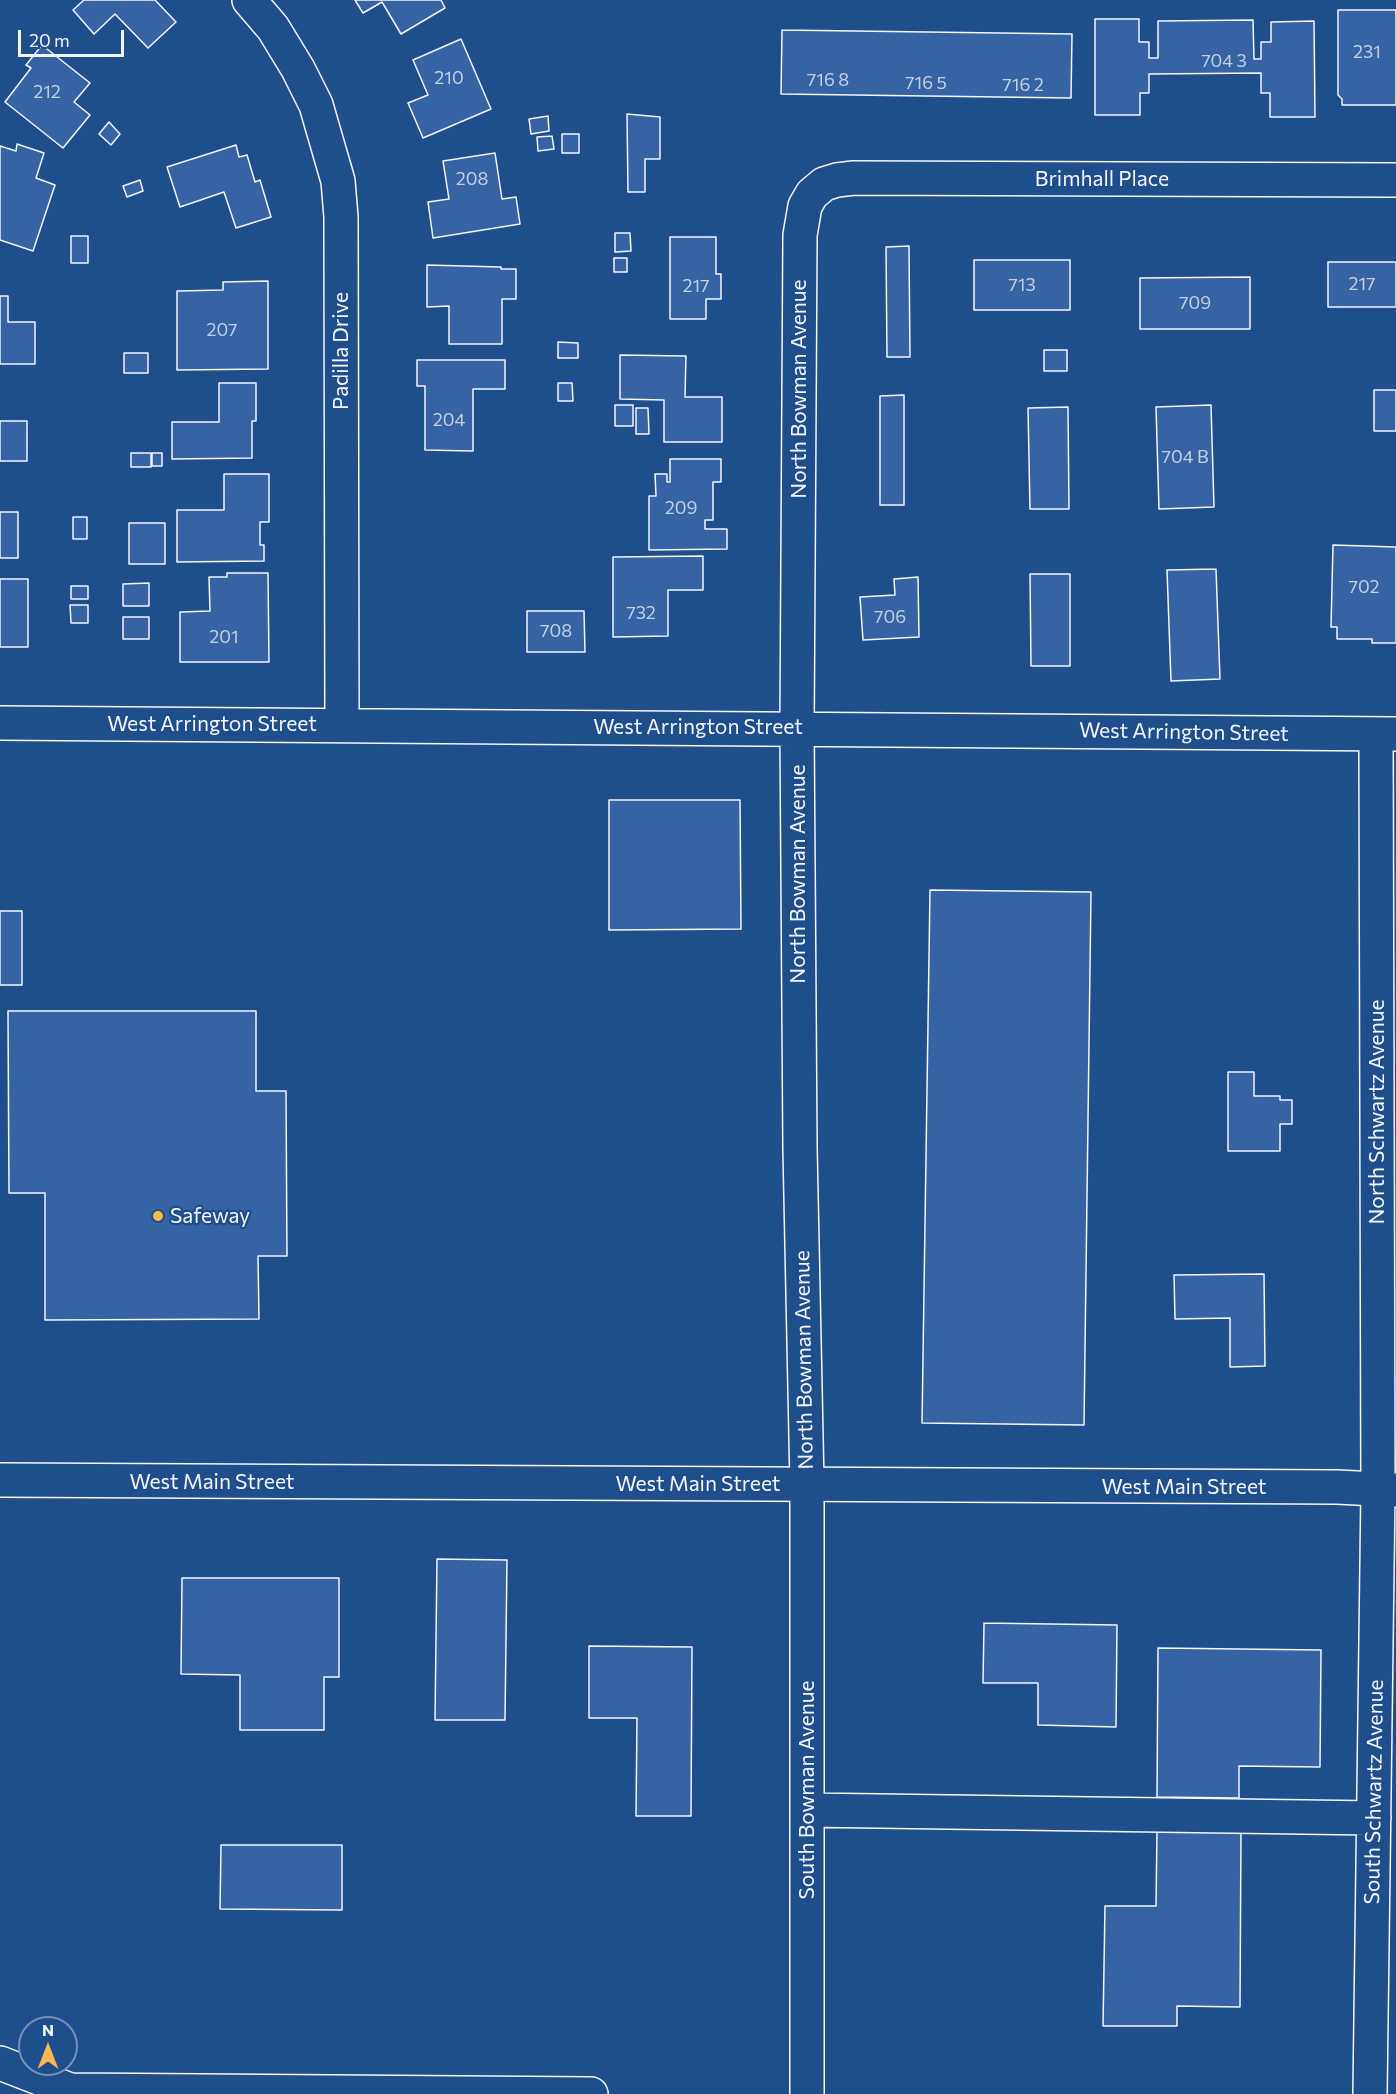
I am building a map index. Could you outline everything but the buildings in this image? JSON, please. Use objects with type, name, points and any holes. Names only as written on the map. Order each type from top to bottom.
[{"type":"street","name":"Padilla Drive","points":[[249,0],[273,28],[303,78],[316,105],[338,181],[341,217],[342,725]]},
{"type":"street","name":"Brimhall Place","points":[[812,194],[824,184],[854,178],[1396,180]]},
{"type":"street","name":"North Bowman Avenue","points":[[807,1485],[800,1148],[797,728],[800,235],[805,206],[812,194]]},
{"type":"street","name":"West Arrington Street","points":[[0,723],[1386,734]]},
{"type":"street","name":"North Schwartz Avenue","points":[[1386,734],[1387,1490]]},
{"type":"street","name":"West Main Street","points":[[0,1480],[1337,1487],[1387,1490]]},
{"type":"street","name":"South Bowman Avenue","points":[[807,1485],[807,2094]]},
{"type":"street","name":"South Schwartz Avenue","points":[[1370,2094],[1374,1818],[1387,1490]]},
{"type":"street","points":[[807,1810],[1374,1818]]},
{"type":"street","points":[[0,2063],[65,2092],[591,2094]]},
{"type":"place","name":"Safeway","points":[[158,1216]]}]
